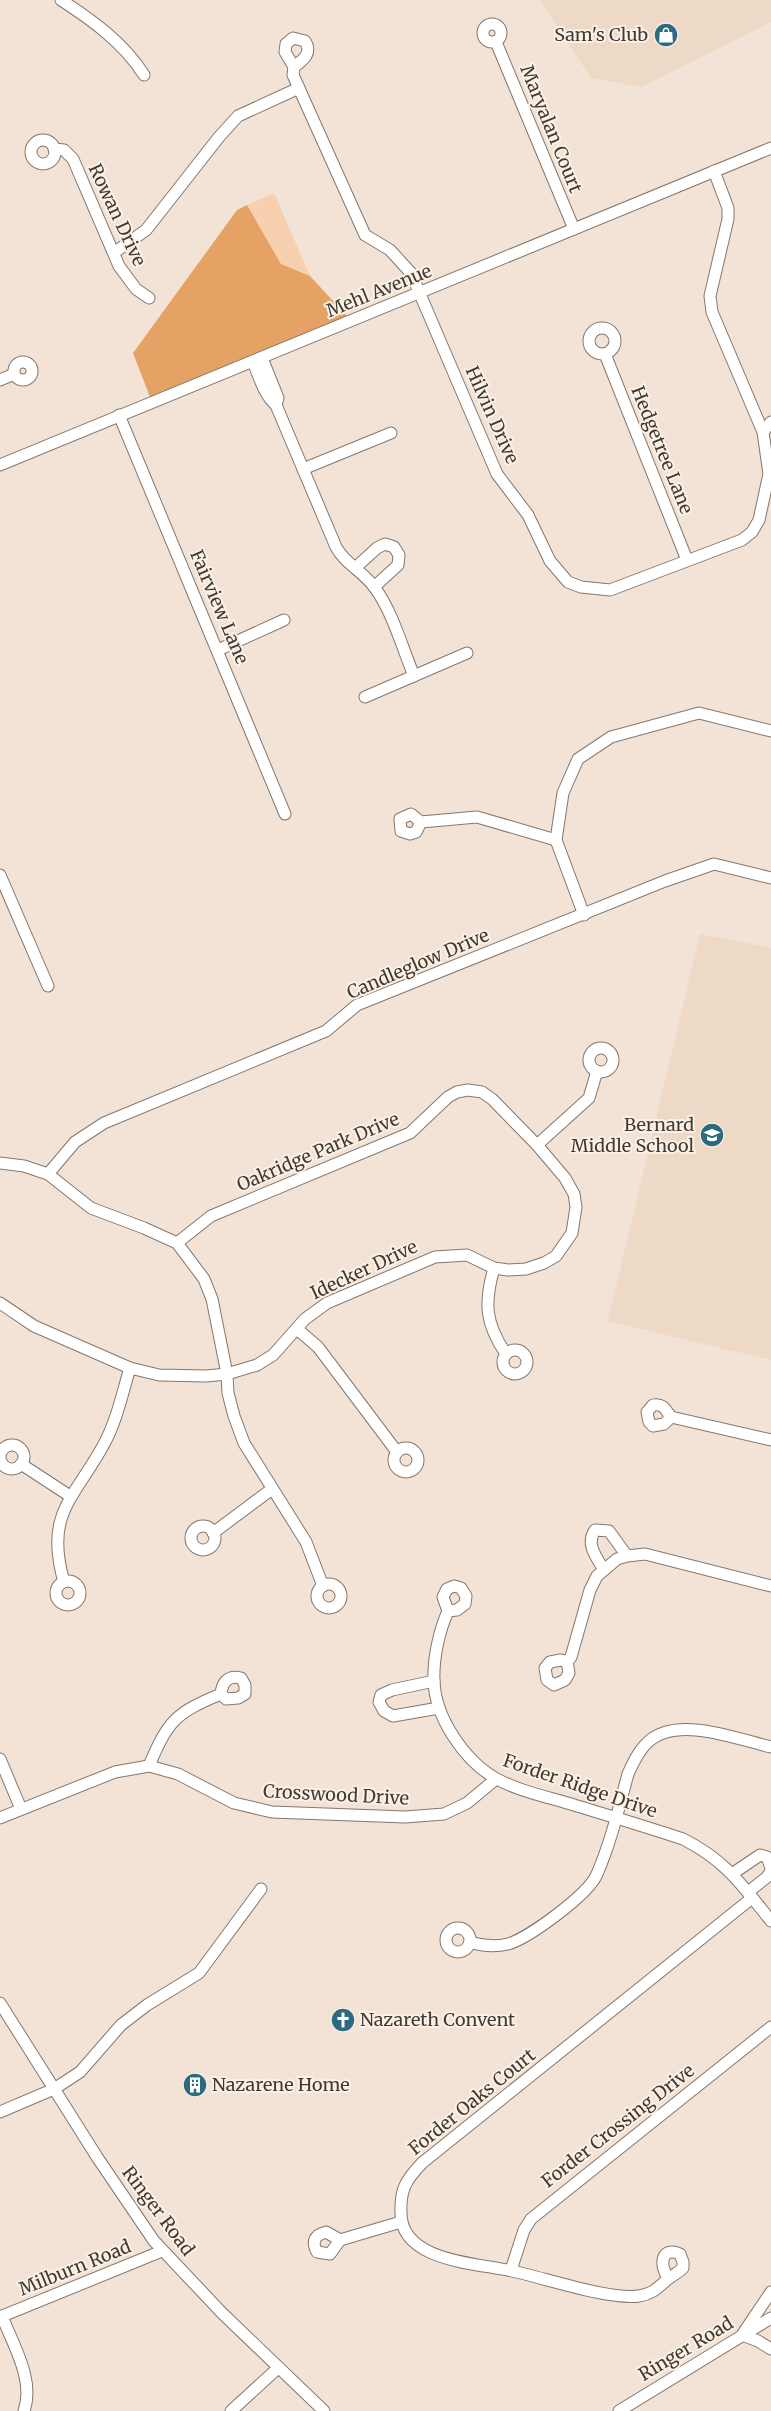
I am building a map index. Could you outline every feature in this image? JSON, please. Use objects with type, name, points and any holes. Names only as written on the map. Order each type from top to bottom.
[{"type":"street","points":[[61,0],[117,41],[136,62],[144,75]]},
{"type":"street","name":"Maryalan Court","points":[[496,42],[574,230]]},
{"type":"street","name":"Hilvin Drive","points":[[294,67],[293,75],[365,235],[390,250],[403,262],[411,273],[497,474],[528,515],[550,562],[558,574],[568,582],[581,587],[610,590],[687,560]]},
{"type":"street","points":[[114,252],[146,230],[219,137],[238,116],[299,88]]},
{"type":"street","name":"Mehl Avenue","points":[[0,465],[421,294],[771,148]]},
{"type":"street","name":"Rowan Drive","points":[[54,149],[64,150],[73,159],[126,278],[136,289],[149,298]]},
{"type":"street","points":[[687,560],[742,540],[752,532],[760,520],[769,474],[763,432],[712,312],[710,296],[728,219],[728,208],[714,171]]},
{"type":"street","name":"Hedgetree Lane","points":[[605,354],[687,560]]},
{"type":"street","points":[[258,360],[264,387],[271,401],[276,405],[336,547],[340,555],[374,587],[385,605],[414,676]]},
{"type":"street","points":[[0,380],[14,374]]},
{"type":"street","name":"Fairview Lane","points":[[120,415],[285,814]]},
{"type":"street","points":[[763,432],[771,422]]},
{"type":"street","points":[[303,469],[391,433]]},
{"type":"street","points":[[355,568],[377,548],[385,544],[394,547],[399,554],[398,566],[374,587]]},
{"type":"street","points":[[218,650],[284,620]]},
{"type":"street","points":[[365,697],[467,653]]},
{"type":"street","points":[[584,915],[556,840],[563,794],[578,759],[611,737],[699,713],[771,731]]},
{"type":"street","points":[[421,822],[477,817],[556,840]]},
{"type":"street","name":"Candleglow Drive","points":[[48,1174],[75,1142],[104,1123],[326,1031],[357,1005],[665,881],[714,864],[771,878]]},
{"type":"street","points":[[0,875],[48,986]]},
{"type":"street","points":[[537,1145],[589,1098],[597,1071]]},
{"type":"street","name":"Oakridge Park Drive","points":[[177,1243],[211,1216],[410,1133],[448,1097],[457,1092],[468,1090],[482,1092],[492,1098],[537,1145]]},
{"type":"street","name":"Idecker Drive","points":[[0,1303],[34,1326],[130,1368],[158,1375],[206,1376],[227,1374],[257,1365],[273,1356],[305,1319],[327,1303],[435,1256],[467,1255],[494,1268],[526,1269],[544,1263],[556,1256],[572,1232],[576,1219],[574,1194],[565,1178],[537,1145]]},
{"type":"street","points":[[0,1163],[24,1166],[48,1174],[90,1208],[144,1228],[177,1243],[204,1279],[212,1299],[227,1374],[228,1393],[238,1430],[272,1489],[306,1542],[323,1586]]},
{"type":"street","points":[[494,1268],[487,1292],[488,1317],[495,1338],[506,1354]]},
{"type":"street","points":[[296,1329],[323,1352],[358,1403],[397,1452]]},
{"type":"street","points":[[64,1582],[59,1562],[58,1535],[70,1496],[104,1445],[115,1420],[130,1368]]},
{"type":"street","points":[[671,1417],[771,1440]]},
{"type":"street","points":[[21,1464],[70,1496]]},
{"type":"street","points":[[213,1533],[272,1489]]},
{"type":"street","points":[[604,1570],[590,1544],[591,1536],[595,1530],[610,1531],[627,1556]]},
{"type":"street","points":[[567,1662],[571,1657],[590,1590],[597,1576],[616,1559],[645,1554],[771,1586]]},
{"type":"street","name":"Forder Ridge Drive","points":[[448,1611],[443,1623],[434,1681],[439,1708],[467,1755],[496,1778],[532,1793],[616,1817],[690,1842],[722,1862],[771,1921]]},
{"type":"street","points":[[434,1681],[381,1694],[379,1702],[384,1711],[393,1716],[439,1708]]},
{"type":"street","points":[[149,1766],[169,1724],[194,1705],[220,1694]]},
{"type":"street","points":[[470,1942],[482,1946],[508,1944],[519,1939],[578,1899],[597,1875],[628,1774],[635,1759],[649,1741],[663,1734],[678,1730],[695,1729],[771,1747]]},
{"type":"street","points":[[0,1759],[21,1809]]},
{"type":"street","name":"Crosswood Drive","points":[[0,1818],[115,1772],[149,1766],[178,1774],[245,1807],[272,1812],[405,1817],[444,1814],[467,1803],[496,1778]]},
{"type":"street","points":[[732,1874],[760,1855],[767,1857],[771,1870],[750,1895]]},
{"type":"street","points":[[0,2112],[54,2089],[80,2072],[121,2025],[147,2006],[199,1974],[261,1889]]},
{"type":"street","name":"Forder Oaks Court","points":[[401,2222],[400,2198],[407,2179],[422,2163],[750,1895]]},
{"type":"street","name":"Ringer Road","points":[[0,2003],[125,2200],[162,2251],[278,2368],[324,2411]]},
{"type":"street","name":"Forder Crossing Drive","points":[[511,2270],[524,2230],[531,2219],[771,2027]]},
{"type":"street","points":[[340,2240],[401,2222],[412,2239],[432,2254],[469,2264],[511,2270],[618,2296],[639,2296],[656,2291],[668,2278]]},
{"type":"street","name":"Milburn Road","points":[[1,2317],[162,2251]]},
{"type":"street","points":[[771,2292],[742,2336],[758,2341],[771,2349]]},
{"type":"street","points":[[1,2317],[25,2378],[24,2411]]},
{"type":"street","name":"Ringer Road","points":[[619,2411],[636,2406],[771,2318]]},
{"type":"street","points":[[231,2411],[278,2368]]},
{"type":"shaded area","points":[[540,0],[771,0],[771,22],[641,87],[591,78]]},
{"type":"shaded area","points":[[274,193],[310,276],[281,264],[247,205]]},
{"type":"shaded area","points":[[247,205],[281,264],[310,276],[347,316],[150,397],[133,353],[237,210]]},
{"type":"shaded area","name":"Bernard Middle School","points":[[700,934],[771,948],[771,1360],[608,1321]]},
{"type":"place","name":"Sam's Club","points":[[666,35]]},
{"type":"place","name":"Bernard Middle School","points":[[712,1135]]},
{"type":"place","name":"Nazareth Convent","points":[[343,2020]]},
{"type":"place","name":"Nazarene Home","points":[[195,2085]]}]
